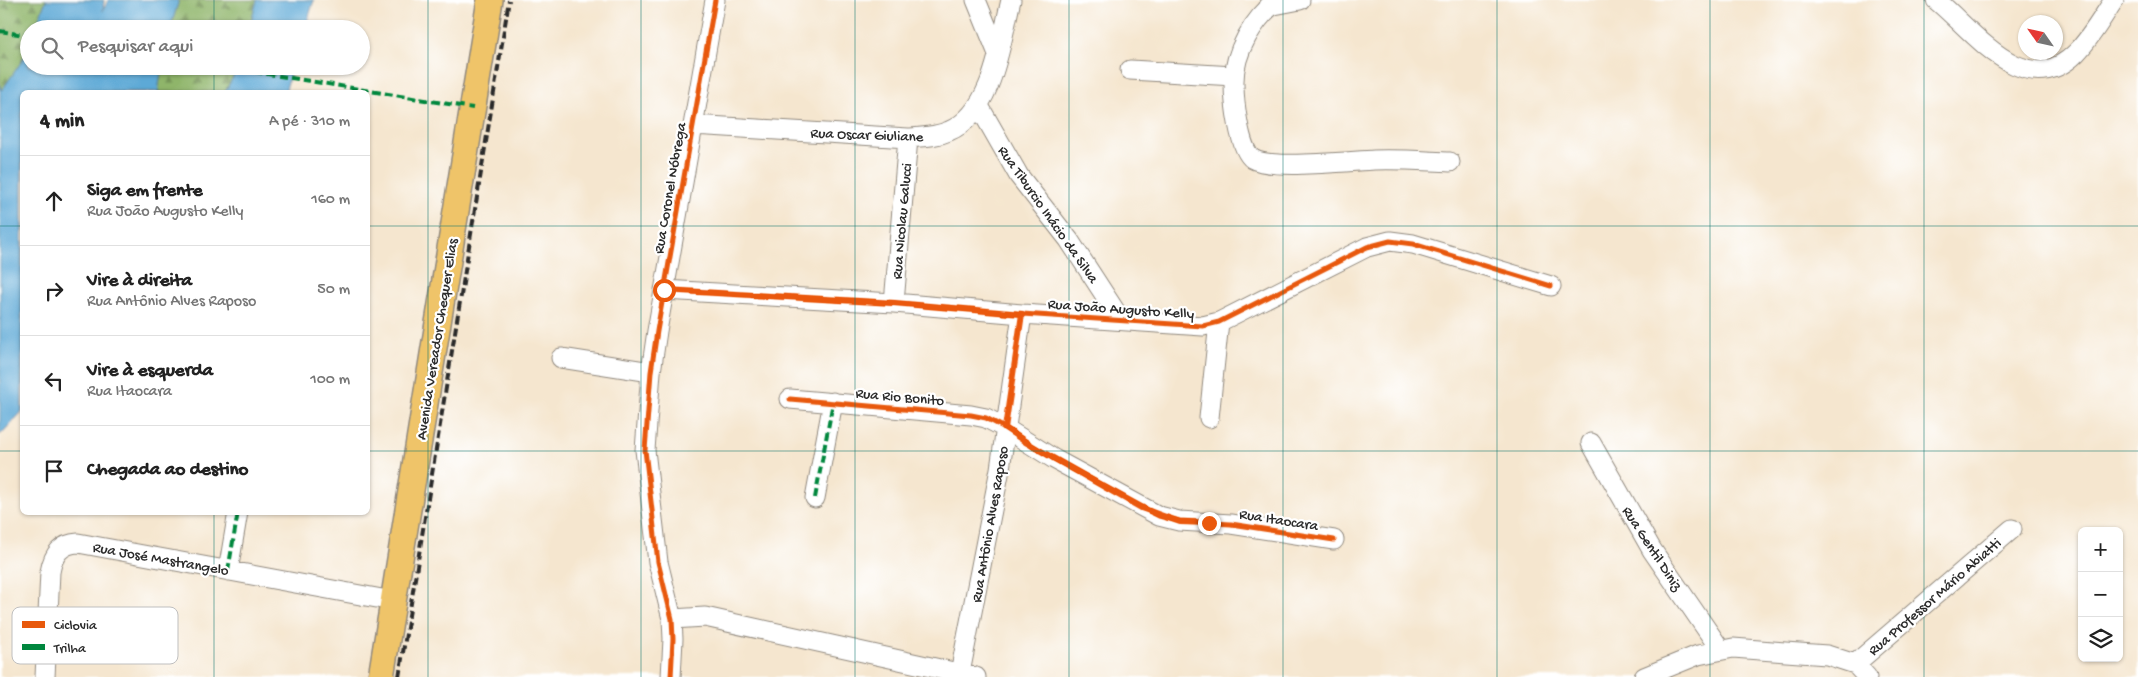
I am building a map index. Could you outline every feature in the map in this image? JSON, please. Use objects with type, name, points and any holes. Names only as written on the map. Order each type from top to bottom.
[{"type":"main road","name":"Avenida Vereador Chequer Elias","points":[[381,677],[490,0]]},
{"type":"street","name":"Rua Coronel Nóbrega","points":[[670,677],[673,639],[672,619],[658,562],[645,450],[651,372],[714,0]]},
{"type":"street","points":[[976,0],[998,54]]},
{"type":"street","name":"Rua Oscar Giuliane","points":[[693,125],[908,138],[932,137],[950,131],[964,123],[980,106],[998,54],[1011,0]]},
{"type":"street","points":[[1300,0],[1274,3],[1250,32],[1240,52],[1234,76],[1238,120],[1245,148],[1253,159],[1262,163],[1375,160],[1450,162]]},
{"type":"street","points":[[1936,0],[1985,46],[2000,56],[2032,71],[2053,68],[2074,54],[2114,0]]},
{"type":"street","points":[[1130,70],[1234,76]]},
{"type":"street","name":"Rua Tiburcio Inácio da Silva","points":[[980,106],[1018,176],[1068,240],[1121,320]]},
{"type":"street","name":"Rua Nicolau Galucci","points":[[894,303],[908,138]]},
{"type":"street","name":"Rua João Augusto Kelly","points":[[664,290],[894,303],[1188,326],[1219,322],[1368,247],[1390,242],[1413,244],[1551,286]]},
{"type":"street","name":"Rua Antônio Alves Raposo","points":[[968,675],[1022,314]]},
{"type":"street","points":[[1209,418],[1219,322]]},
{"type":"street","points":[[561,358],[651,372]]},
{"type":"street","name":"Rua Rio Bonito","points":[[790,399],[972,415],[986,418],[1005,428]]},
{"type":"street","points":[[815,498],[833,402]]},
{"type":"street","name":"Rua Itaocara","points":[[1005,428],[1054,459],[1159,516],[1180,522],[1231,524],[1334,540]]},
{"type":"street","name":"Rua Gentil Diniz","points":[[1591,443],[1652,550],[1720,649]]},
{"type":"street","points":[[228,571],[237,515]]},
{"type":"street","name":"Rua Professor Mário Abiatti","points":[[1861,671],[2012,529]]},
{"type":"street","name":"Rua José Mastrangelo","points":[[48,607],[52,559],[58,550],[68,544],[78,543],[393,601]]},
{"type":"street","points":[[672,619],[705,617],[968,675]]},
{"type":"street","points":[[1644,677],[1698,655],[1720,649],[1741,648],[1827,655],[1861,671]]},
{"type":"street","name":"Rua José Mastrangelo","points":[[45,677],[46,664]]},
{"type":"green space","points":[[0,0],[46,0],[38,20],[20,20],[20,64],[2,90],[0,85]]},
{"type":"green space","points":[[179,0],[257,0],[251,20],[173,20]]},
{"type":"green space","points":[[161,75],[234,75],[226,90],[158,90]]},
{"type":"water","points":[[46,0],[104,0],[103,11],[108,0],[179,0],[173,20],[38,20]]},
{"type":"water","points":[[257,0],[314,0],[308,20],[251,20]]},
{"type":"water","points":[[20,64],[20,75],[161,75],[158,90],[20,90],[20,414],[0,435],[0,85],[2,90]]},
{"type":"water","points":[[234,75],[290,75],[286,90],[226,90]]},
{"type":"railway","points":[[399,677],[509,0]]},
{"type":"marked path","points":[[0,31],[20,34]]},
{"type":"marked path","points":[[273,75],[364,90]]},
{"type":"marked path","points":[[370,91],[473,108]]},
{"type":"marked path","points":[[815,498],[833,402]]},
{"type":"marked path","points":[[228,571],[237,515]]},
{"type":"cycle path","points":[[671,677],[672,619],[658,562],[645,450],[651,372],[657,331],[715,0]]},
{"type":"cycle path","points":[[664,290],[894,303],[1203,326],[1219,322],[1367,247],[1390,241],[1413,244],[1551,286]]},
{"type":"cycle path","points":[[790,399],[971,415],[986,418],[1054,459],[1159,516],[1179,521],[1231,524],[1334,540]]},
{"type":"route","points":[[664,290],[894,303],[1022,314],[1005,428],[1054,459],[1141,508],[1180,522],[1209,523]]}]
